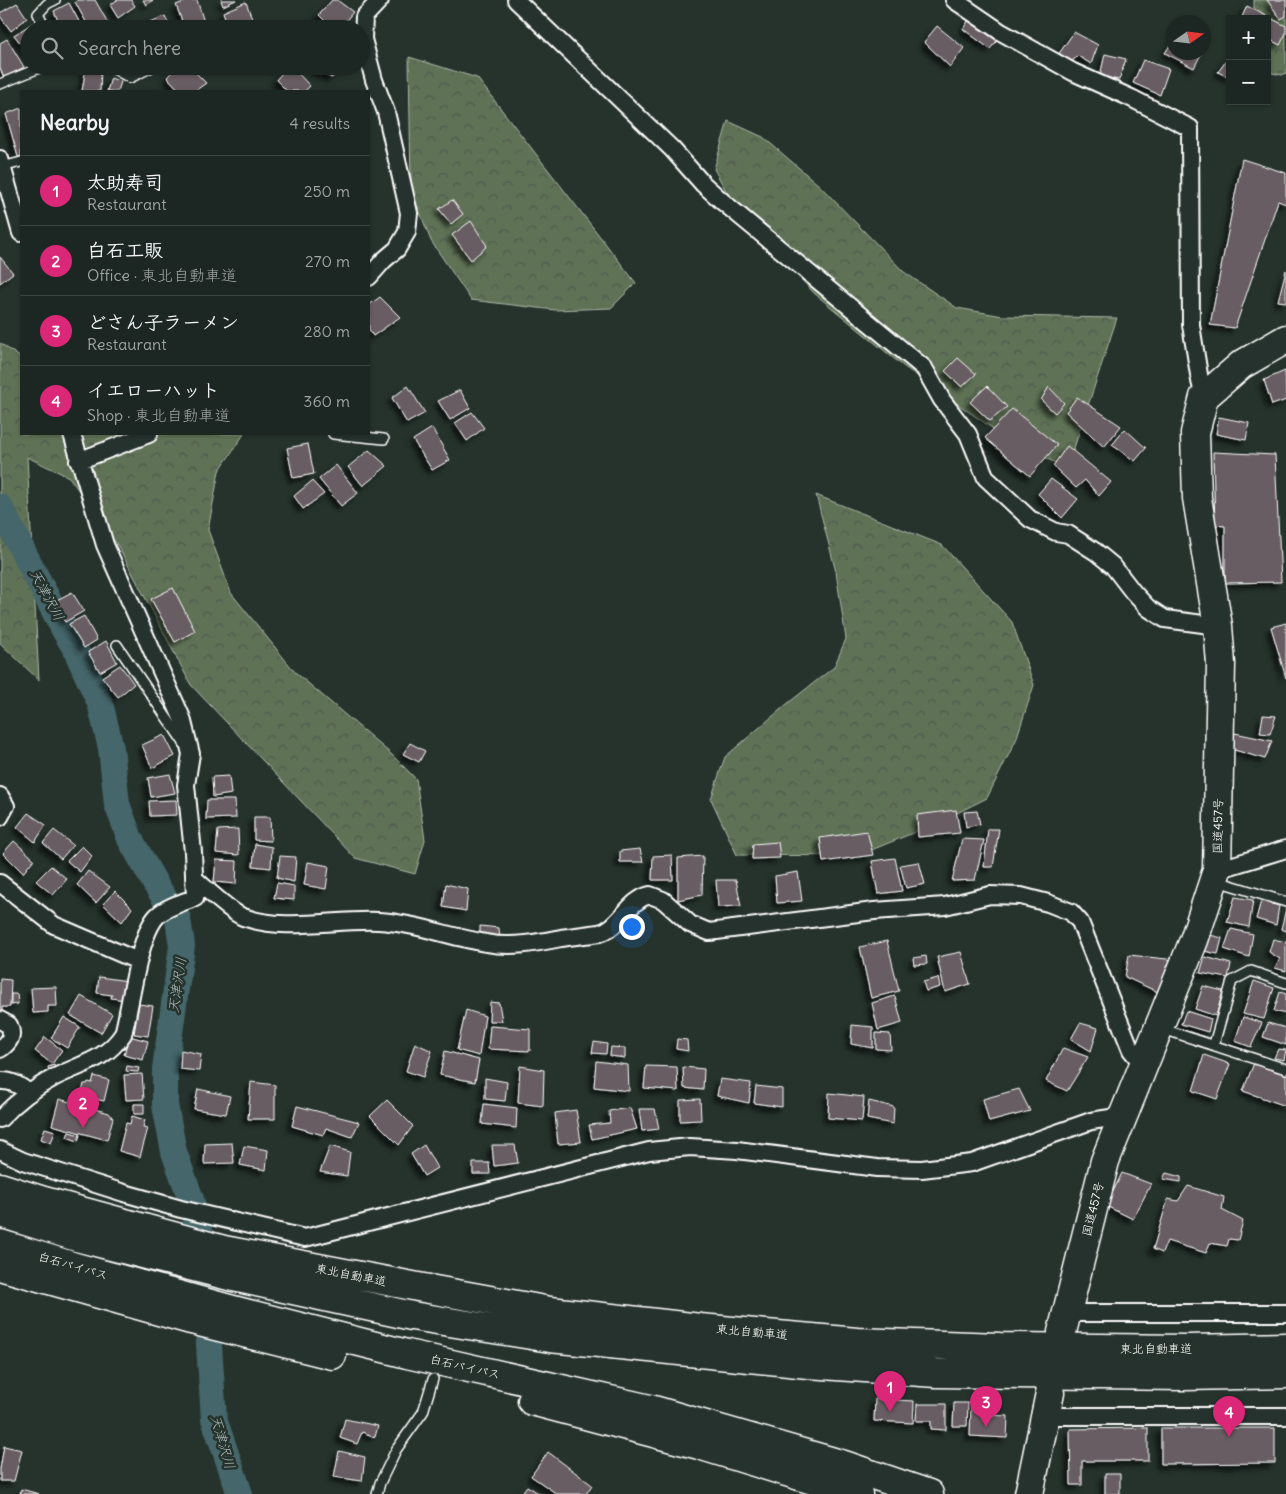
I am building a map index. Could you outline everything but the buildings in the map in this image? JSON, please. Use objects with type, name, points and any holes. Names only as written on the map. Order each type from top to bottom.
[{"type":"highway","points":[[1204,397],[1241,365],[1286,339]]},
{"type":"highway","name":"国道457号","points":[[1064,1323],[1105,1161],[1194,940],[1215,875],[1221,664],[1218,626],[1197,498],[1195,433],[1204,397]]},
{"type":"highway","name":"東北自動車道","points":[[0,1187],[44,1201],[224,1250],[550,1311],[700,1328],[857,1342],[1000,1347],[1187,1349],[1286,1347]]},
{"type":"highway","name":"東北自動車道","points":[[0,1213],[76,1237],[184,1266],[412,1316],[550,1338],[683,1353],[936,1373],[1184,1376],[1286,1374]]},
{"type":"highway","name":"白石バイパス","points":[[0,1244],[190,1309]]},
{"type":"highway","name":"白石バイパス","points":[[0,1266],[234,1320],[433,1379],[616,1422],[858,1494]]},
{"type":"highway","name":"白石バイパス","points":[[234,1320],[407,1354],[650,1409],[844,1465],[930,1494]]},
{"type":"highway","points":[[1029,1494],[1047,1404]]},
{"type":"street","points":[[364,20],[380,0]]},
{"type":"street","points":[[516,0],[672,149],[703,184],[924,368],[942,400],[968,434],[986,478],[1030,519],[1056,532],[1068,534],[1096,552],[1113,566],[1148,608],[1165,619],[1218,626]]},
{"type":"street","points":[[954,0],[1000,32],[1073,72],[1131,98],[1190,128],[1192,325],[1204,397]]},
{"type":"street","points":[[370,65],[386,112],[408,213],[407,232],[397,248],[370,276]]},
{"type":"street","points":[[1,163],[20,230]]},
{"type":"street","points":[[0,1119],[29,1092],[56,1076],[106,1054],[116,1044],[123,1034],[138,961],[153,922],[162,912],[195,898],[186,785],[191,754],[182,718],[105,545],[78,461],[72,435]]},
{"type":"street","points":[[78,461],[146,435]]},
{"type":"street","points":[[0,796],[6,806],[0,817]]},
{"type":"street","points":[[1215,875],[1286,849]]},
{"type":"street","points":[[195,880],[240,916],[258,921],[273,924],[389,922],[485,943],[505,945],[534,944],[564,937],[602,932],[612,926],[638,900],[650,896],[663,900],[690,924],[709,932],[874,911],[945,906],[990,895],[1021,896],[1048,903],[1071,912],[1080,922],[1131,1050],[1144,1066]]},
{"type":"street","points":[[0,883],[54,924],[138,961]]},
{"type":"street","points":[[0,1020],[9,1025],[11,1034],[7,1044],[0,1049]]},
{"type":"street","points":[[0,1081],[8,1080],[29,1092]]},
{"type":"street","points":[[0,1150],[23,1161],[124,1194],[181,1210],[305,1238],[649,1151],[690,1147],[737,1150],[877,1168],[922,1169],[972,1163],[1092,1121],[1123,1116]]},
{"type":"street","points":[[1064,1323],[1286,1312]]},
{"type":"street","points":[[1047,1404],[1286,1416]]},
{"type":"lane","points":[[41,20],[38,14],[47,4],[55,0]]},
{"type":"lane","points":[[0,84],[22,75]]},
{"type":"lane","points":[[124,75],[130,78],[136,75]]},
{"type":"lane","points":[[1,163],[20,162]]},
{"type":"lane","points":[[343,435],[384,439]]},
{"type":"lane","points":[[117,644],[191,754]]},
{"type":"lane","points":[[1215,875],[1286,902]]},
{"type":"lane","points":[[1214,1044],[1232,981],[1251,971],[1286,983]]},
{"type":"lane","points":[[1159,1028],[1214,1044],[1286,1069]]},
{"type":"lane","points":[[377,1494],[380,1483],[396,1450],[423,1412],[433,1379]]},
{"type":"green space","points":[[1254,0],[1286,0],[1286,73],[1282,75],[1271,73],[1271,15],[1254,15]]},
{"type":"green space","points":[[409,57],[477,78],[636,283],[611,308],[555,310],[471,300],[431,241],[411,189]]},
{"type":"green space","points":[[728,121],[763,137],[820,186],[904,272],[957,308],[1003,316],[1117,318],[1067,469],[1002,435],[903,366],[815,294],[738,213],[714,169]]},
{"type":"green space","points":[[0,343],[20,357],[20,435],[243,435],[219,471],[208,530],[231,593],[295,672],[391,754],[416,779],[425,840],[415,874],[355,858],[191,685],[118,546],[69,477],[27,457],[39,680],[0,643]]},
{"type":"green space","points":[[816,495],[942,545],[1012,622],[1034,685],[1016,740],[987,798],[937,823],[857,856],[737,855],[711,799],[725,757],[834,667],[846,639],[836,572]]},
{"type":"waterway","name":"天津沢川","points":[[0,507],[75,648],[100,703],[111,748],[117,804],[130,839],[178,919],[182,946],[165,1069],[165,1105],[174,1152],[191,1199],[206,1257],[214,1419],[240,1494]]},
{"type":"place","name":"白石工販","points":[[83,1128]]},
{"type":"place","name":"太助寿司","points":[[890,1412]]},
{"type":"place","name":"どさん子ラーメン","points":[[986,1427]]},
{"type":"place","name":"イエローハット","points":[[1229,1437]]}]
